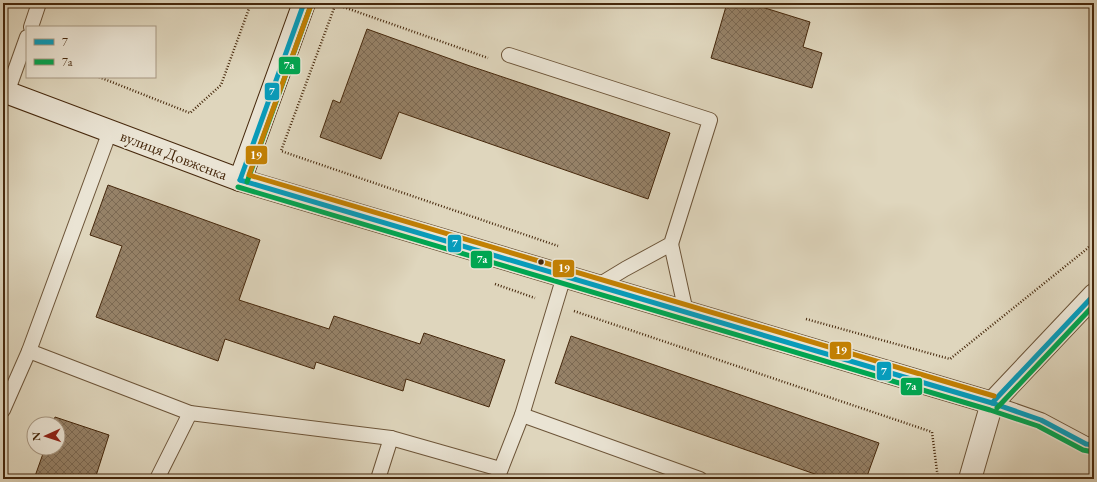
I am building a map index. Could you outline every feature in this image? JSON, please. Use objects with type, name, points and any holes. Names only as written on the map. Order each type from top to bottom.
[{"type":"street","points":[[240,180],[304,3]]},
{"type":"street","name":"вулиця Довженка","points":[[5,92],[240,180],[992,403]]},
{"type":"street","points":[[970,479],[992,403],[1094,295]]},
{"type":"lane","points":[[31,26],[39,3]]},
{"type":"lane","points":[[5,92],[26,40]]},
{"type":"lane","points":[[509,55],[710,120],[671,244],[686,312]]},
{"type":"lane","points":[[3,410],[28,351],[110,131]]},
{"type":"lane","points":[[597,286],[671,244]]},
{"type":"lane","points":[[28,351],[190,413],[391,438],[499,474],[522,415],[564,276]]},
{"type":"lane","points":[[992,403],[1041,420],[1086,444],[1094,445]]},
{"type":"lane","points":[[156,479],[190,413]]},
{"type":"lane","points":[[522,415],[700,479]]},
{"type":"lane","points":[[378,479],[391,438]]},
{"type":"path","points":[[102,78],[190,113],[221,85],[251,3]]},
{"type":"path","points":[[335,4],[507,64],[509,55]]},
{"type":"path","points":[[488,282],[932,432],[938,479]]},
{"type":"building","points":[[727,3],[749,3],[810,22],[803,47],[822,53],[812,88],[711,58]]},
{"type":"building","points":[[367,29],[470,66],[670,133],[648,199],[399,112],[381,159],[320,137],[333,100],[340,103]]},
{"type":"building","points":[[108,185],[260,240],[239,300],[329,329],[334,316],[420,344],[424,333],[505,360],[489,407],[406,379],[403,391],[316,362],[314,369],[225,339],[218,361],[96,317],[122,246],[90,235]]},
{"type":"building","points":[[571,336],[879,443],[866,479],[829,479],[555,383]]},
{"type":"building","points":[[66,421],[109,435],[95,479],[34,479],[42,456],[66,456]]},
{"type":"transit line","name":"7","points":[[240,180],[304,3]]},
{"type":"transit line","name":"7а","points":[[247,182],[311,5]]},
{"type":"transit line","name":"19","points":[[311,5],[249,175],[994,396]]},
{"type":"transit line","name":"7","points":[[240,180],[992,403],[1041,420],[1086,444],[1094,445]]},
{"type":"transit line","name":"7а","points":[[238,187],[990,410],[1038,426],[1083,450],[1093,452]]},
{"type":"transit line","name":"7","points":[[992,403],[1094,295]]},
{"type":"transit line","name":"7а","points":[[997,408],[1094,305]]}]
